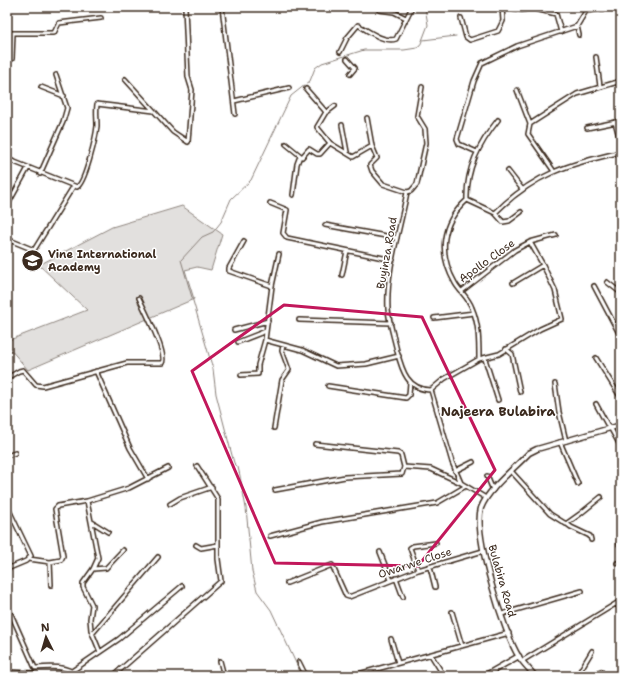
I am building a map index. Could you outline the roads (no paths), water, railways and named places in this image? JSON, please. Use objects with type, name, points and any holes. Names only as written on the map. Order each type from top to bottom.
[{"type":"street","points":[[125,79],[173,132],[188,142],[192,90],[188,77],[186,7]]},
{"type":"street","points":[[222,7],[235,114]]},
{"type":"street","points":[[340,52],[347,38],[358,25],[373,34],[394,40],[396,39],[412,7]]},
{"type":"street","points":[[460,18],[466,37],[470,40],[498,31],[503,21],[502,7]]},
{"type":"street","points":[[507,7],[522,10],[531,8],[556,14],[561,32]]},
{"type":"street","points":[[579,36],[577,26],[584,12],[582,7]]},
{"type":"street","points":[[584,12],[620,7]]},
{"type":"street","points":[[379,10],[394,12],[406,18]]},
{"type":"street","points":[[7,33],[52,34],[57,30],[59,23],[101,18]]},
{"type":"street","points":[[477,152],[459,144],[457,139],[474,81],[482,63],[517,46],[577,26]]},
{"type":"street","points":[[7,60],[12,59],[13,33]]},
{"type":"street","points":[[596,57],[600,86]]},
{"type":"street","points":[[347,59],[355,68],[350,74]]},
{"type":"street","points":[[40,174],[66,114],[67,104],[56,75]]},
{"type":"street","points":[[530,124],[577,94],[621,81]]},
{"type":"street","points":[[41,87],[64,96]]},
{"type":"street","points":[[367,118],[372,146],[377,158],[370,165],[370,168],[383,184],[407,192],[411,191],[417,184],[425,154],[426,133],[417,115],[422,87]]},
{"type":"street","points":[[234,101],[289,88]]},
{"type":"street","points":[[306,89],[325,111],[326,114],[317,128],[330,142],[354,157],[372,146]]},
{"type":"street","points":[[517,90],[530,124],[528,134],[553,170]]},
{"type":"street","points":[[7,159],[73,187],[79,187],[91,153],[97,126],[97,104],[154,111]]},
{"type":"street","points":[[325,111],[327,112],[335,106]]},
{"type":"street","points":[[462,291],[453,279],[443,251],[443,245],[447,228],[453,215],[467,200],[468,176],[477,152],[498,120]]},
{"type":"street","points":[[587,128],[621,121]]},
{"type":"street","points":[[615,122],[621,144]]},
{"type":"street","points":[[342,125],[347,152]]},
{"type":"street","points":[[293,194],[297,164],[300,156],[303,156],[309,149],[317,154],[320,154],[330,142]]},
{"type":"street","points":[[286,144],[300,156]]},
{"type":"street","points":[[495,213],[507,200],[553,170],[621,152]]},
{"type":"street","points":[[7,206],[28,168]]},
{"type":"street","points":[[508,171],[522,189]]},
{"type":"street","points":[[7,239],[34,250],[73,187]]},
{"type":"street","name":"Buyinza Road","points":[[407,192],[393,260],[388,306],[399,356],[410,382]]},
{"type":"street","points":[[467,200],[495,213],[504,222],[521,212]]},
{"type":"street","points":[[270,203],[287,210],[282,233]]},
{"type":"street","points":[[325,225],[397,238]]},
{"type":"street","points":[[277,232],[282,233],[289,239],[393,260]]},
{"type":"street","name":"Apollo Close","points":[[479,359],[479,334],[474,313],[468,299],[462,291],[498,262],[530,242],[556,235]]},
{"type":"street","points":[[244,241],[229,268],[229,271],[272,286]]},
{"type":"street","points":[[431,390],[444,379],[479,359],[484,359],[506,349],[540,329],[562,319],[555,290],[530,242]]},
{"type":"street","points":[[342,275],[347,251]]},
{"type":"street","points":[[241,375],[258,374],[258,365],[266,335],[272,286],[279,254]]},
{"type":"street","points":[[513,283],[543,265]]},
{"type":"street","points":[[607,282],[621,293]]},
{"type":"street","points":[[594,286],[621,337]]},
{"type":"street","points":[[7,378],[21,370],[28,374],[38,386],[43,386],[127,363],[163,362],[158,340],[139,298]]},
{"type":"street","points":[[434,318],[474,313]]},
{"type":"street","points":[[299,320],[391,323]]},
{"type":"street","points":[[234,330],[268,321]]},
{"type":"street","points":[[238,342],[266,330]]},
{"type":"street","points":[[260,332],[266,335]]},
{"type":"street","points":[[265,340],[308,352],[336,366],[366,364],[399,356]]},
{"type":"street","points":[[274,428],[282,380],[289,370],[282,351],[283,345]]},
{"type":"street","points":[[506,349],[512,354],[520,392]]},
{"type":"street","points":[[596,358],[621,398]]},
{"type":"street","points":[[484,359],[498,400]]},
{"type":"street","points":[[96,371],[130,448],[148,479]]},
{"type":"street","points":[[410,382],[416,387],[431,390]]},
{"type":"street","points":[[328,386],[406,398],[409,395],[410,382]]},
{"type":"street","points":[[555,384],[559,412],[566,440]]},
{"type":"street","points":[[431,390],[455,471],[461,483]]},
{"type":"street","points":[[596,404],[621,447]]},
{"type":"street","name":"Bulabira Road","points":[[535,676],[519,656],[502,614],[483,551],[479,523],[481,509],[486,498],[529,453],[566,440],[621,425]]},
{"type":"street","points":[[560,442],[578,484]]},
{"type":"street","points":[[275,490],[348,477],[402,474],[404,467],[401,455],[398,453],[315,444]]},
{"type":"street","points":[[7,456],[15,453]]},
{"type":"street","points":[[455,471],[473,462]]},
{"type":"street","points":[[113,676],[221,581],[218,545],[219,506],[212,487],[197,466]]},
{"type":"street","points":[[404,467],[431,469],[461,483],[486,498]]},
{"type":"street","points":[[7,569],[29,559],[50,562],[61,560],[63,556],[55,509],[58,506],[87,501],[129,488],[168,468]]},
{"type":"street","points":[[511,471],[550,514],[564,524],[567,524],[590,536],[591,540]]},
{"type":"street","points":[[488,476],[494,490]]},
{"type":"street","points":[[270,536],[322,522],[438,503],[466,486]]},
{"type":"street","points":[[170,504],[180,498],[212,487]]},
{"type":"street","points":[[567,524],[601,496]]},
{"type":"street","points":[[87,501],[92,522],[93,541],[98,558],[94,569],[83,585],[92,605],[90,619],[92,634],[100,652]]},
{"type":"street","points":[[7,506],[28,547],[31,556],[29,559]]},
{"type":"street","points":[[92,522],[108,532]]},
{"type":"street","points":[[621,537],[619,544],[621,547]]},
{"type":"street","points":[[418,570],[410,548],[413,546],[436,543]]},
{"type":"street","points":[[196,545],[201,548],[218,545]]},
{"type":"street","points":[[94,569],[106,568],[122,550]]},
{"type":"street","name":"Owarwe Close","points":[[287,583],[331,565],[346,596],[353,595],[418,570],[483,551]]},
{"type":"street","points":[[380,552],[391,580]]},
{"type":"street","points":[[92,634],[158,557]]},
{"type":"street","points":[[50,562],[51,585]]},
{"type":"street","points":[[617,563],[621,564]]},
{"type":"street","points":[[430,567],[436,587]]},
{"type":"street","points":[[396,578],[403,597]]},
{"type":"street","points":[[72,671],[148,616],[182,586]]},
{"type":"street","points":[[502,614],[582,591]]},
{"type":"street","points":[[522,661],[617,603],[621,610]]},
{"type":"street","points":[[7,605],[35,668]]},
{"type":"street","points":[[452,612],[462,646]]},
{"type":"street","points":[[351,676],[509,633]]},
{"type":"street","points":[[391,639],[398,663]]},
{"type":"street","points":[[577,676],[592,651]]},
{"type":"street","points":[[431,655],[444,676]]},
{"type":"street","points":[[484,676],[519,656]]},
{"type":"street","points":[[220,661],[224,676]]},
{"type":"street","points":[[299,662],[306,676]]},
{"type":"street","points":[[35,668],[58,668],[72,671],[77,676]]},
{"type":"street","points":[[7,672],[31,674],[35,668]]},
{"type":"street","points":[[591,676],[601,671]]},
{"type":"street","points":[[147,676],[154,674],[157,676]]},
{"type":"waterway","points":[[302,676],[271,610],[257,591],[252,571],[246,508],[238,467],[234,463],[216,394],[213,369],[181,260],[202,237],[213,232],[221,222],[231,199],[251,180],[291,96],[310,81],[315,68],[322,63],[364,50],[404,50],[417,48],[420,46],[428,25],[425,7]]},
{"type":"waterway","points":[[423,40],[456,36]]},
{"type":"place","name":"Vine International Academy","points":[[32,260]]},
{"type":"district","name":"Najeera Bulabira","points":[[498,411]]}]
